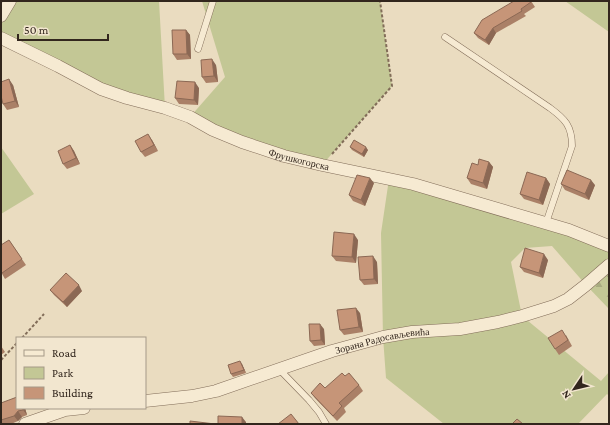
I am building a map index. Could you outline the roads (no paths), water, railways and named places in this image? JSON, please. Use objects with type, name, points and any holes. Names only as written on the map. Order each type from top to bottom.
[{"type":"street","points":[[1,16],[10,1]]},
{"type":"street","name":"Фрушкогорска","points":[[1,38],[101,89],[178,112],[213,130],[242,142],[284,156],[413,184],[570,230],[609,246]]},
{"type":"street","name":"Зорана Радосављевића","points":[[146,401],[192,396],[216,391],[332,351],[383,337],[412,332],[460,329],[522,316],[554,306],[568,299],[609,264]]},
{"type":"street","points":[[24,424],[65,410],[74,409]]},
{"type":"lane","points":[[198,50],[213,1]]},
{"type":"lane","points":[[445,37],[560,115],[570,129],[572,146],[546,223]]},
{"type":"lane","points":[[279,369],[316,408],[326,424]]}]
